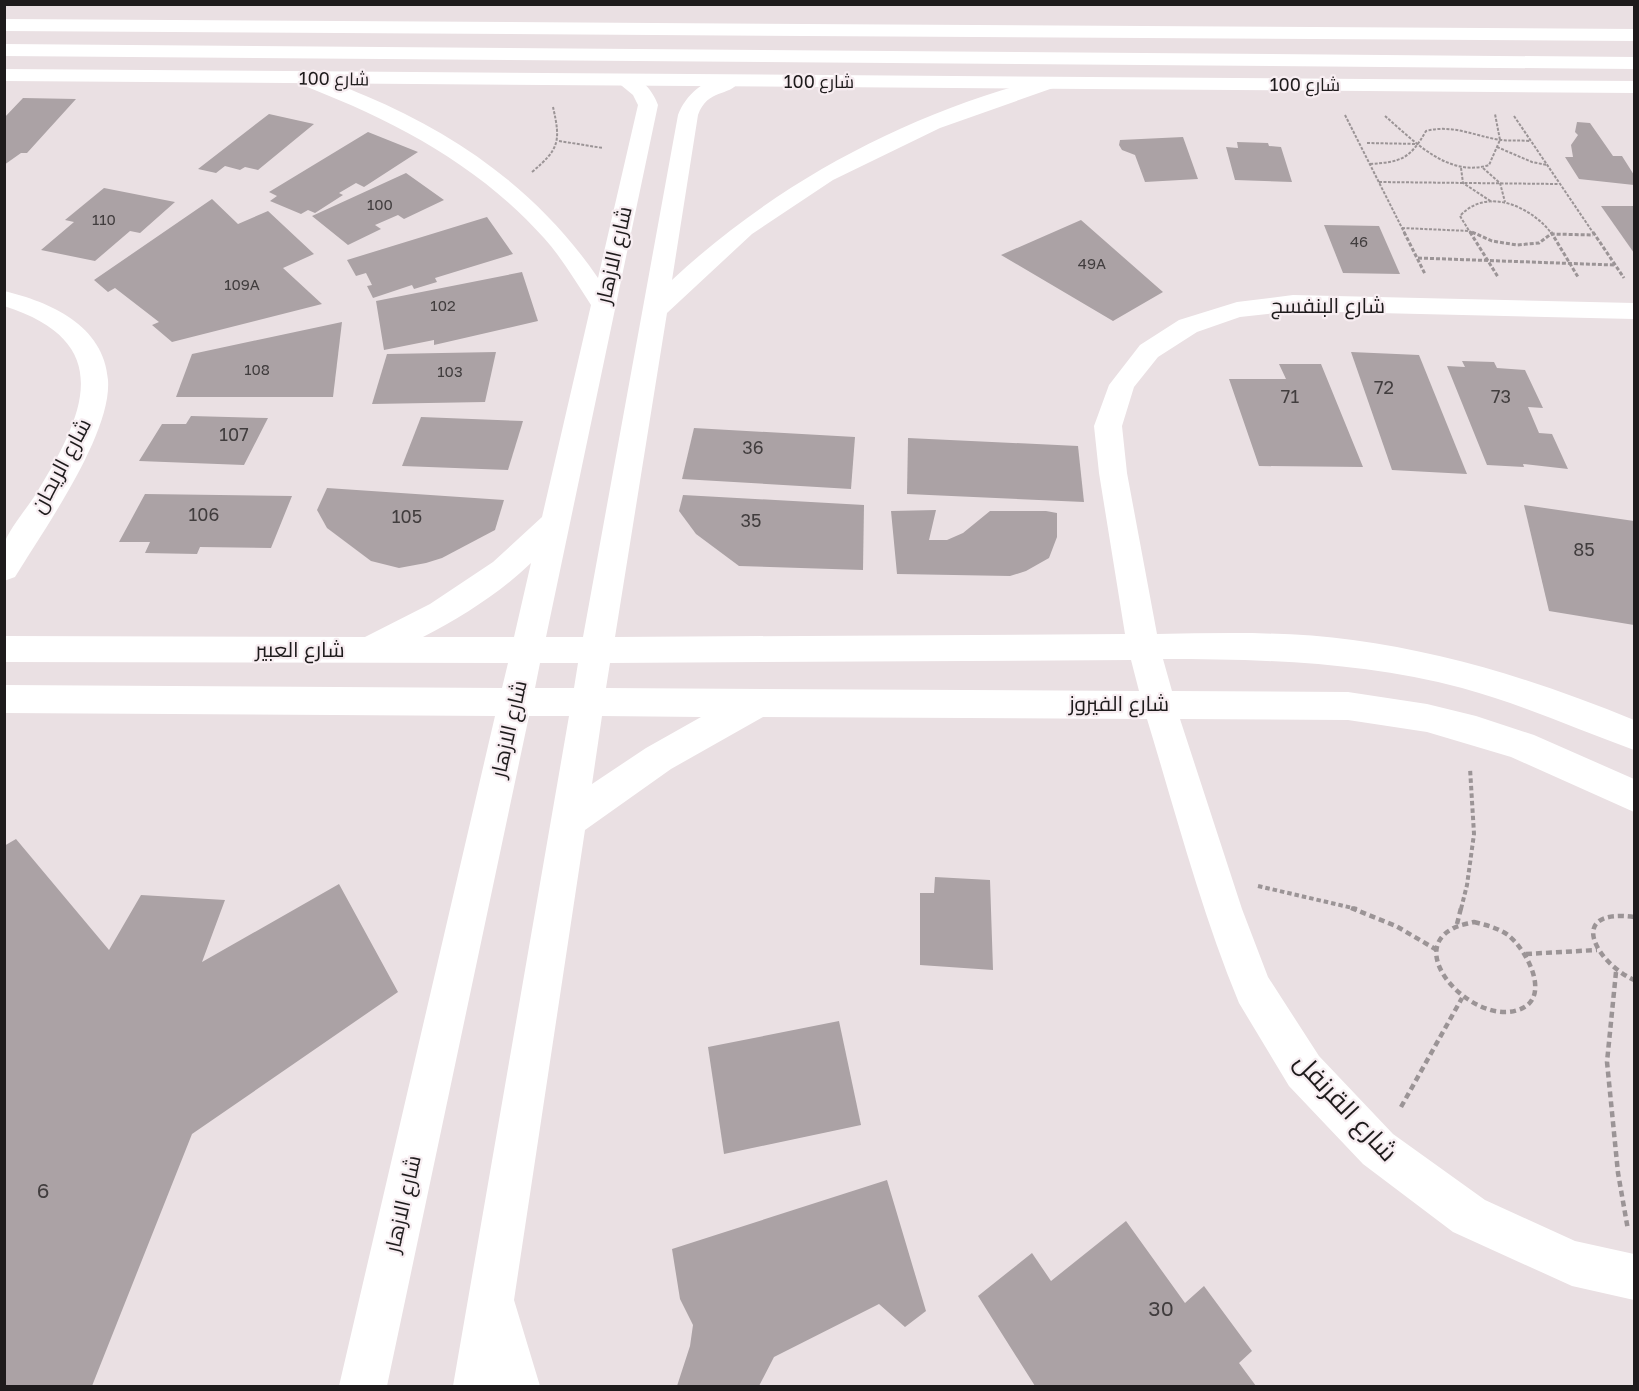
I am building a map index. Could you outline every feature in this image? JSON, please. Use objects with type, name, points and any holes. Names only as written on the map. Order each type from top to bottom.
[{"type":"street","points":[[6,15],[841,22],[1635,35]]},
{"type":"street","name":"شارع 100","points":[[4,51],[1635,63]]},
{"type":"street","points":[[459,80],[470,55]]},
{"type":"street","points":[[900,58],[903,82]]},
{"type":"street","name":"شارع 100","points":[[4,75],[1635,87]]},
{"type":"street","points":[[301,78],[352,97],[420,129],[456,151],[510,190],[552,233],[579,267],[603,304]]},
{"type":"street","name":"شارع الازهار","points":[[363,1386],[648,105],[645,96],[638,88],[626,81]]},
{"type":"street","points":[[477,1386],[596,651],[688,116],[691,105],[699,95],[712,87],[729,82]]},
{"type":"street","points":[[655,310],[705,262],[757,220],[812,183],[868,152],[926,125],[985,102],[1046,84]]},
{"type":"street","points":[[645,115],[668,110],[688,116]]},
{"type":"street","name":"شارع الريحان","points":[[4,298],[41,310],[69,328],[88,353],[95,383],[90,418],[71,456],[4,569]]},
{"type":"street","name":"شارع البنفسج","points":[[1159,704],[1143,646],[1113,473],[1108,426],[1122,385],[1149,351],[1188,326],[1237,310],[1293,303],[1635,311]]},
{"type":"street","points":[[1527,309],[1635,336]]},
{"type":"street","points":[[368,650],[450,607],[504,570],[554,523]]},
{"type":"street","points":[[596,651],[1248,646],[1353,653],[1463,675],[1576,710],[1635,735]]},
{"type":"street","name":"شارع العبير","points":[[4,649],[596,651]]},
{"type":"street","points":[[4,699],[588,700]]},
{"type":"street","name":"شارع الفيروز","points":[[588,700],[1348,706],[1466,728],[1522,745],[1594,775],[1635,796]]},
{"type":"street","points":[[569,821],[615,785],[664,753],[761,702]]},
{"type":"street","name":"شارع القرنفل","points":[[1159,704],[1213,875],[1253,989],[1304,1071],[1378,1149],[1469,1216],[1572,1263],[1632,1260]]},
{"type":"street","points":[[491,1298],[516,1386]]},
{"type":"path","points":[[510,190],[547,159],[560,141],[547,80]]},
{"type":"path","points":[[1339,85],[1419,144],[1449,164],[1461,168],[1483,168],[1489,165],[1500,140],[1490,86]]},
{"type":"path","points":[[1339,85],[1370,164],[1442,307]]},
{"type":"path","points":[[1490,86],[1531,141],[1628,284]]},
{"type":"path","points":[[1370,164],[1399,162],[1419,144],[1426,131],[1437,127],[1451,127],[1500,140],[1531,141]]},
{"type":"path","points":[[560,141],[637,153]]},
{"type":"path","points":[[1367,143],[1419,144]]},
{"type":"path","points":[[1497,147],[1532,162],[1546,165]]},
{"type":"path","points":[[1461,168],[1462,183]]},
{"type":"path","points":[[1483,168],[1500,183],[1505,202]]},
{"type":"path","points":[[1379,183],[1560,184]]},
{"type":"path","points":[[1462,183],[1492,202]]},
{"type":"path","points":[[1527,309],[1488,261],[1460,216],[1468,206],[1505,202],[1525,208],[1543,221],[1599,310]]},
{"type":"path","points":[[1402,228],[1469,231],[1492,241],[1517,245],[1539,243],[1551,234],[1594,235]]},
{"type":"path","points":[[1418,258],[1615,265]]},
{"type":"path","points":[[1457,924],[1467,885],[1474,834],[1466,728]]},
{"type":"path","points":[[1213,875],[1361,910],[1396,926],[1437,950]]},
{"type":"path","points":[[1635,917],[1621,914],[1606,915],[1595,923],[1592,935],[1597,950],[1605,962],[1616,972],[1635,980]]},
{"type":"path","points":[[1474,922],[1492,927],[1511,938],[1526,954],[1534,971],[1536,988],[1530,1002],[1518,1011],[1500,1014],[1481,1009],[1462,998],[1448,983],[1439,967],[1437,950],[1442,934],[1457,924],[1474,922]]},
{"type":"path","points":[[1526,954],[1597,950]]},
{"type":"path","points":[[1616,972],[1607,1062],[1618,1173],[1632,1260]]},
{"type":"path","points":[[1378,1149],[1462,998]]},
{"type":"building","points":[[23,98],[76,99],[27,153],[21,153],[4,165],[4,118]]},
{"type":"building","points":[[269,114],[314,124],[258,170],[245,167],[240,170],[225,166],[216,173],[198,169]]},
{"type":"building","points":[[1577,122],[1590,123],[1613,156],[1622,156],[1634,175],[1634,185],[1579,179],[1565,157],[1573,157],[1571,145],[1578,135],[1575,132]]},
{"type":"building","points":[[368,132],[418,152],[364,187],[356,183],[339,193],[343,195],[315,213],[308,210],[301,214],[270,201],[277,196],[269,192]]},
{"type":"building","points":[[1183,137],[1198,179],[1145,182],[1135,155],[1122,150],[1119,145],[1120,140]]},
{"type":"building","points":[[1237,142],[1268,143],[1269,146],[1281,147],[1292,182],[1235,180],[1226,147],[1238,148]]},
{"type":"building","points":[[406,173],[444,200],[404,219],[398,215],[375,225],[381,229],[348,245],[312,216]]},
{"type":"building","points":[[104,188],[175,202],[140,233],[130,231],[95,261],[41,250],[74,222],[65,220]]},
{"type":"building","points":[[212,199],[238,224],[268,211],[314,254],[283,268],[322,304],[172,342],[152,325],[159,322],[115,288],[108,292],[94,280]]},
{"type":"building","points":[[1601,206],[1634,206],[1634,253]]},
{"type":"building","points":[[487,217],[513,254],[435,278],[437,282],[414,289],[412,285],[373,298],[367,286],[372,285],[366,273],[356,276],[347,260]]},
{"type":"building","points":[[1081,220],[1163,292],[1113,321],[1001,255]]},
{"type":"building","points":[[1324,225],[1379,226],[1400,274],[1343,273]]},
{"type":"building","points":[[522,272],[538,321],[434,345],[434,340],[384,350],[376,301]]},
{"type":"building","points":[[342,322],[333,397],[176,397],[192,354]]},
{"type":"building","points":[[496,352],[485,402],[372,404],[387,354]]},
{"type":"building","points":[[1351,352],[1419,355],[1467,474],[1392,470]]},
{"type":"building","points":[[1462,361],[1494,362],[1497,368],[1525,370],[1543,408],[1528,407],[1539,433],[1552,434],[1568,469],[1523,464],[1524,467],[1487,465],[1447,366],[1465,367]]},
{"type":"building","points":[[1279,364],[1321,364],[1363,467],[1259,466],[1229,379],[1286,379]]},
{"type":"building","points":[[191,416],[268,418],[244,465],[139,461],[162,424],[186,424]]},
{"type":"building","points":[[421,417],[523,421],[508,470],[402,466]]},
{"type":"building","points":[[694,428],[855,437],[851,489],[682,479]]},
{"type":"building","points":[[908,438],[1078,446],[1084,502],[907,494]]},
{"type":"building","points":[[327,488],[504,500],[495,530],[442,558],[399,568],[371,561],[327,528],[317,510]]},
{"type":"building","points":[[145,494],[292,496],[271,548],[200,547],[197,554],[145,553],[150,542],[119,542]]},
{"type":"building","points":[[683,495],[864,505],[863,570],[739,566],[696,534],[679,511]]},
{"type":"building","points":[[1524,505],[1634,521],[1634,625],[1549,611]]},
{"type":"building","points":[[936,510],[929,540],[947,540],[963,533],[990,511],[1057,513],[1057,537],[1049,558],[1026,571],[1010,576],[897,574],[891,511]]},
{"type":"building","points":[[16,839],[109,950],[141,895],[225,900],[202,962],[339,884],[398,992],[192,1134],[92,1386],[4,1386],[4,846]]},
{"type":"building","points":[[935,877],[990,880],[993,970],[920,965],[920,893],[934,893]]},
{"type":"building","points":[[839,1021],[861,1125],[724,1154],[708,1047]]},
{"type":"building","points":[[887,1180],[926,1311],[905,1327],[879,1304],[774,1357],[759,1386],[677,1386],[690,1346],[693,1325],[680,1299],[672,1249]]},
{"type":"building","points":[[1126,1221],[1185,1303],[1204,1286],[1252,1351],[1239,1363],[1256,1386],[1035,1386],[978,1296],[1032,1253],[1051,1281]]}]
